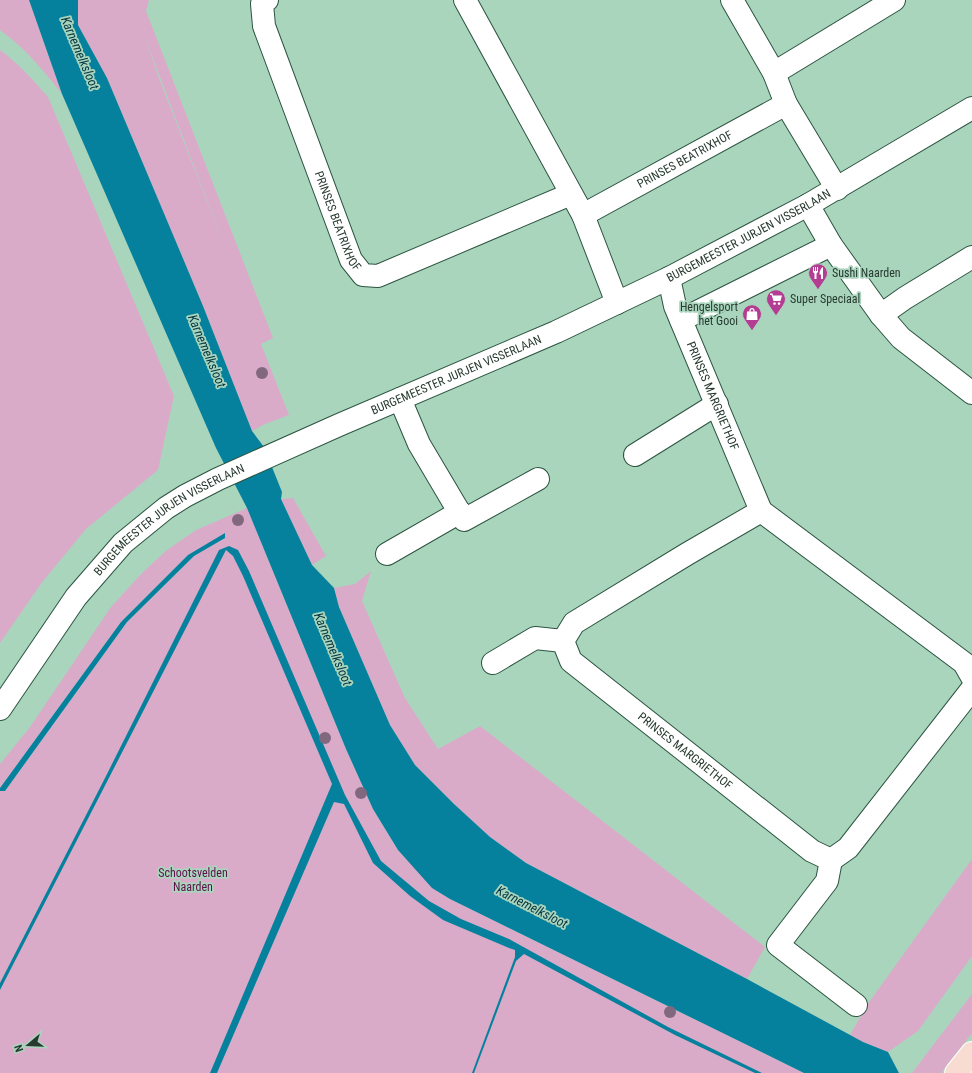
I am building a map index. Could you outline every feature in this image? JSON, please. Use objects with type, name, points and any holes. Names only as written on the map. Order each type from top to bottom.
[{"type":"main road","points":[[956,1073],[972,1053]]},
{"type":"street","name":"PRINSES BEATRIXHOF","points":[[267,0],[262,4],[264,26],[351,260],[363,275],[378,276],[571,194]]},
{"type":"street","points":[[465,0],[583,215],[617,303]]},
{"type":"street","points":[[732,0],[774,73],[786,104],[837,189]]},
{"type":"street","points":[[774,73],[894,0]]},
{"type":"street","name":"PRINSES BEATRIXHOF","points":[[583,215],[786,104]]},
{"type":"street","name":"BURGEMEESTER JURJEN VISSERLAAN","points":[[0,709],[76,597],[123,543],[166,508],[185,496],[218,479],[556,332],[669,278],[837,189],[972,108]]},
{"type":"street","points":[[808,205],[831,245],[881,315],[901,338],[972,393]]},
{"type":"street","points":[[681,320],[831,245]]},
{"type":"street","points":[[881,315],[905,298],[972,257]]},
{"type":"street","name":"PRINSES MARGRIETHOF","points":[[669,278],[675,306],[761,511]]},
{"type":"street","points":[[400,399],[418,444],[464,520],[538,479]]},
{"type":"street","points":[[635,454],[717,404]]},
{"type":"street","points":[[493,663],[535,638],[563,641],[574,623],[761,511],[964,663],[972,677]]},
{"type":"street","points":[[387,554],[460,512]]},
{"type":"street","name":"PRINSES MARGRIETHOF","points":[[563,641],[571,661],[812,851],[831,860]]},
{"type":"street","points":[[856,1005],[778,945],[827,881],[831,860],[848,848],[972,689]]},
{"type":"green space","points":[[0,0],[29,0],[62,94],[26,52],[0,30]]},
{"type":"green space","points":[[78,0],[149,0],[146,11],[273,338],[261,344],[289,415],[265,424],[252,431],[203,306],[107,78],[78,25]],"holes":[[[144,35],[230,261],[159,78]]]},
{"type":"green space","points":[[0,50],[19,66],[48,97],[174,396],[158,470],[86,529],[43,581],[0,643]]},
{"type":"green space","points":[[293,498],[326,556],[312,565],[281,499]]},
{"type":"green space","name":"Schootsvelden Naarden","points":[[247,508],[346,749],[373,809],[398,850],[432,887],[450,899],[804,1073],[0,1073],[0,791],[5,791],[127,622],[194,556],[225,538],[188,555],[121,622],[0,788],[0,764],[30,727],[111,607],[142,573],[167,550],[196,530]]},
{"type":"green space","points":[[371,571],[362,601],[405,698],[438,749],[480,726],[765,947],[747,979],[526,863],[490,837],[415,765],[390,725],[339,607],[334,588],[355,584]]},
{"type":"green space","points":[[972,859],[972,956],[918,1031],[888,1052],[850,1035],[867,1005]]},
{"type":"green space","points":[[972,994],[972,1033],[941,1073],[912,1073]]},
{"type":"water","name":"Karnemelksloot","points":[[29,0],[78,0],[78,25],[107,78],[203,306],[252,431],[264,447],[282,492],[281,499],[312,565],[334,588],[339,607],[390,725],[415,765],[490,837],[526,863],[747,979],[863,1042],[888,1052],[899,1073],[804,1073],[450,899],[432,888],[398,850],[373,809],[346,749],[247,508],[216,448],[62,94]]},
{"type":"water","points":[[225,533],[225,538],[194,556],[127,622],[5,791],[0,791],[0,788],[121,622],[188,555]]},
{"type":"water","points":[[229,546],[238,550],[249,571],[345,795],[381,861],[429,901],[461,919],[509,939],[668,1027],[762,1073],[755,1073],[675,1035],[524,954],[516,961],[474,1073],[472,1073],[515,957],[515,950],[443,920],[410,896],[373,863],[344,804],[334,802],[217,1073],[210,1073],[332,784],[243,576],[233,556],[226,550],[0,990],[0,983],[219,550]]},
{"type":"place","name":"Sushi Naarden","points":[[818,290]]},
{"type":"place","name":"Super Speciaal","points":[[776,316]]},
{"type":"place","name":"Hengelsport het Gooi","points":[[752,331]]}]
